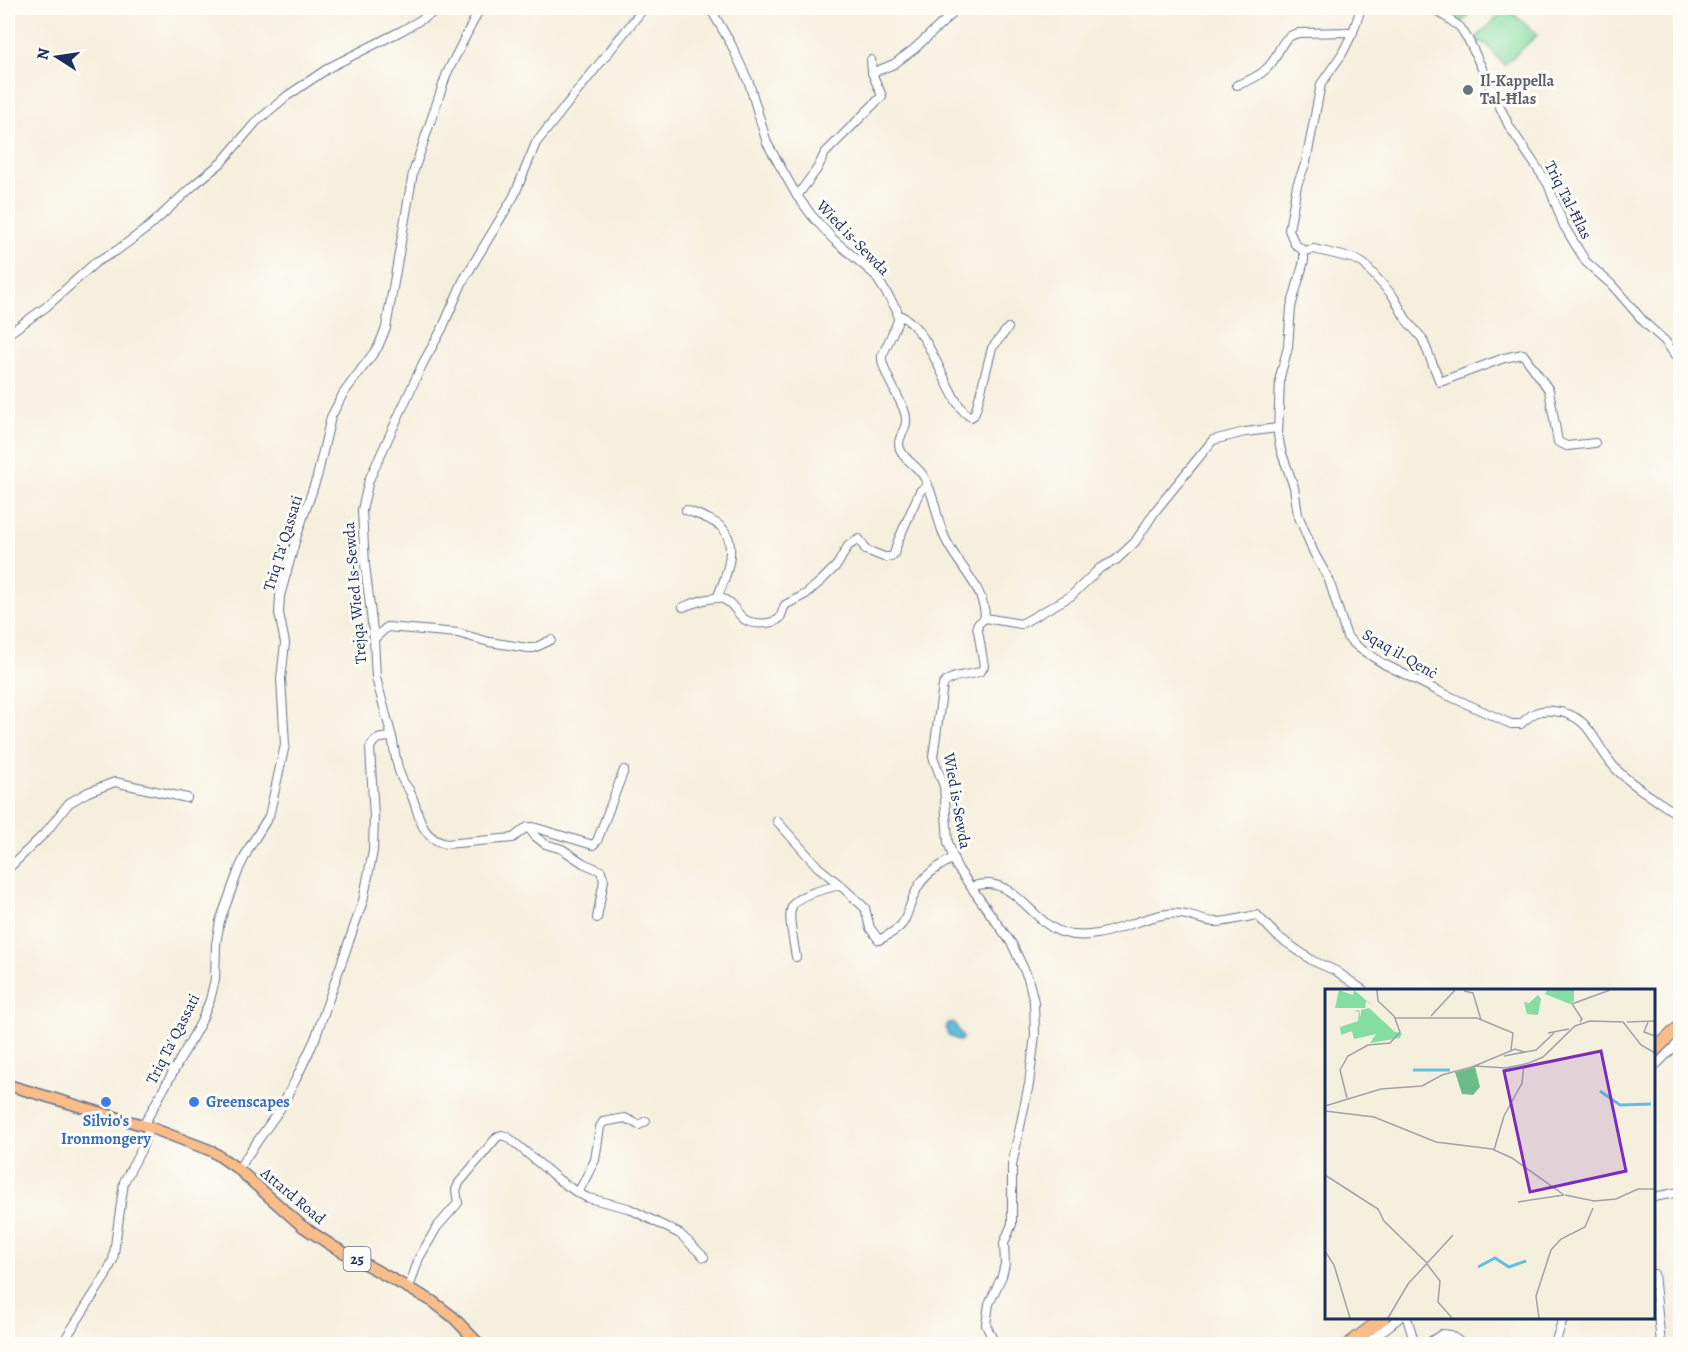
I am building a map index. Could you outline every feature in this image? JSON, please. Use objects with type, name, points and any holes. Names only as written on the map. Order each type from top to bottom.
[{"type":"highway","points":[[1655,1049],[1680,1026]]},
{"type":"highway","points":[[1349,1344],[1380,1319]]},
{"type":"main road","name":"25","points":[[8,1085],[146,1127],[212,1151],[238,1169]]},
{"type":"main road","name":"Attard Road","points":[[238,1169],[302,1226],[334,1247],[432,1301],[453,1317],[479,1344]]},
{"type":"street","points":[[8,334],[46,307],[96,262],[116,251],[150,226],[221,163],[256,123],[287,96],[330,67],[441,8]]},
{"type":"street","name":"Triq Ta' Qassati","points":[[62,1344],[105,1277],[113,1260],[117,1247],[124,1182],[141,1150],[146,1127],[201,1022],[210,1000],[215,979],[216,944],[220,921],[239,869],[269,816],[285,745],[281,679],[285,643],[279,613],[280,596],[299,528],[317,477],[331,417],[343,394],[383,338],[389,317],[412,173],[447,73],[480,8]]},
{"type":"street","name":"Trejqa Wied Is-Sewda","points":[[528,827],[513,838],[456,844],[436,841],[430,836],[418,816],[411,793],[399,771],[376,678],[362,517],[366,491],[376,462],[467,273],[519,186],[536,142],[644,8]]},
{"type":"street","name":"Wied is-Sewda","points":[[710,8],[731,44],[749,83],[767,143],[797,196],[833,239],[874,275],[899,315],[881,362],[907,417],[900,449],[922,473],[928,485],[938,522],[949,546],[982,596],[985,605],[985,618],[977,625],[984,659],[981,671],[947,680],[941,692],[933,757],[944,786],[947,832],[956,866],[1012,944],[1028,978],[1034,1002],[1035,1035],[1029,1084],[1012,1165],[1012,1224],[1005,1243],[1005,1264],[1002,1276],[989,1304],[986,1325],[995,1344]]},
{"type":"street","points":[[1361,8],[1353,32],[1339,59],[1322,84],[1306,162],[1297,185],[1289,230],[1295,244],[1304,251],[1314,249],[1355,259],[1364,264],[1393,296],[1407,321],[1422,338],[1440,382],[1456,374],[1523,354],[1549,390],[1558,442],[1567,446],[1595,443]]},
{"type":"street","name":"Triq Tal-Ħlas","points":[[1433,8],[1460,27],[1469,41],[1509,126],[1548,184],[1560,218],[1586,262],[1612,285],[1645,323],[1665,341],[1680,362]]},
{"type":"street","points":[[872,72],[894,64],[951,15]]},
{"type":"street","points":[[1237,85],[1261,73],[1272,62],[1280,46],[1290,35],[1353,32]]},
{"type":"street","points":[[797,196],[817,169],[825,153],[882,96],[872,72],[871,60]]},
{"type":"street","name":"Sqaq il-Qenċ","points":[[1304,251],[1304,261],[1292,307],[1288,347],[1280,377],[1279,442],[1294,487],[1298,515],[1314,553],[1329,580],[1347,637],[1352,643],[1384,664],[1511,724],[1521,724],[1530,714],[1545,710],[1569,713],[1580,719],[1617,770],[1680,816]]},
{"type":"street","points":[[899,315],[907,319],[934,355],[957,401],[970,417],[974,415],[977,406],[992,348],[1008,328]]},
{"type":"street","points":[[985,618],[1021,624],[1071,596],[1100,568],[1116,560],[1135,542],[1156,510],[1213,440],[1245,432],[1278,428]]},
{"type":"street","points":[[683,607],[717,598],[730,603],[744,619],[751,622],[778,620],[785,605],[806,594],[830,573],[844,551],[853,542],[859,539],[866,550],[884,557],[894,554],[920,490],[928,485]]},
{"type":"street","points":[[686,510],[716,524],[724,530],[728,538],[730,552],[728,569],[717,598]]},
{"type":"street","points":[[374,639],[387,627],[458,633],[489,642],[528,648],[534,648],[551,640]]},
{"type":"street","points":[[238,1169],[290,1092],[315,1039],[366,890],[372,864],[374,817],[370,748],[373,741],[392,737]]},
{"type":"street","points":[[528,827],[538,827],[595,844],[624,770]]},
{"type":"street","points":[[8,869],[46,832],[69,803],[88,792],[115,782],[188,798]]},
{"type":"street","points":[[777,821],[818,867],[865,908],[870,928],[879,940],[896,932],[907,919],[918,887],[930,873],[953,858]]},
{"type":"street","points":[[528,827],[534,836],[545,844],[562,849],[583,864],[601,871],[604,880],[597,918]]},
{"type":"street","points":[[971,887],[981,884],[999,886],[1021,899],[1053,929],[1074,936],[1094,935],[1169,913],[1186,914],[1216,922],[1257,915],[1277,936],[1313,961],[1336,972],[1361,989]]},
{"type":"street","points":[[796,957],[789,915],[793,902],[813,891],[840,885]]},
{"type":"street","points":[[1655,1065],[1680,1041]]},
{"type":"street","points":[[578,1193],[595,1160],[600,1127],[603,1122],[625,1118],[639,1125],[646,1121]]},
{"type":"street","points":[[409,1288],[419,1258],[437,1227],[458,1203],[456,1190],[459,1183],[490,1143],[499,1136],[509,1138],[578,1193],[588,1198],[628,1208],[680,1234],[704,1257]]},
{"type":"street","points":[[1655,1197],[1680,1192]]},
{"type":"street","points":[[1655,1296],[1661,1344]]},
{"type":"street","points":[[1366,1344],[1397,1319]]},
{"type":"street","points":[[1408,1319],[1414,1344]]},
{"type":"street","points":[[1555,1344],[1562,1319]]},
{"type":"street","points":[[1427,1344],[1442,1334],[1450,1335],[1462,1344]]},
{"type":"green space","points":[[1436,8],[1475,8],[1460,24]]},
{"type":"green space","points":[[1507,8],[1537,35],[1504,65],[1486,43],[1480,41],[1476,45],[1473,41]]},
{"type":"water","points":[[954,1023],[963,1038],[960,1041],[948,1035],[947,1024]]},
{"type":"waterway","points":[[539,127],[609,40],[638,8]]},
{"type":"place","name":"Il-Kappella Tal-Ħlas","points":[[1468,90]]},
{"type":"place","name":"Silvio's Ironmongery","points":[[106,1102]]},
{"type":"place","name":"Greenscapes","points":[[194,1102]]}]
